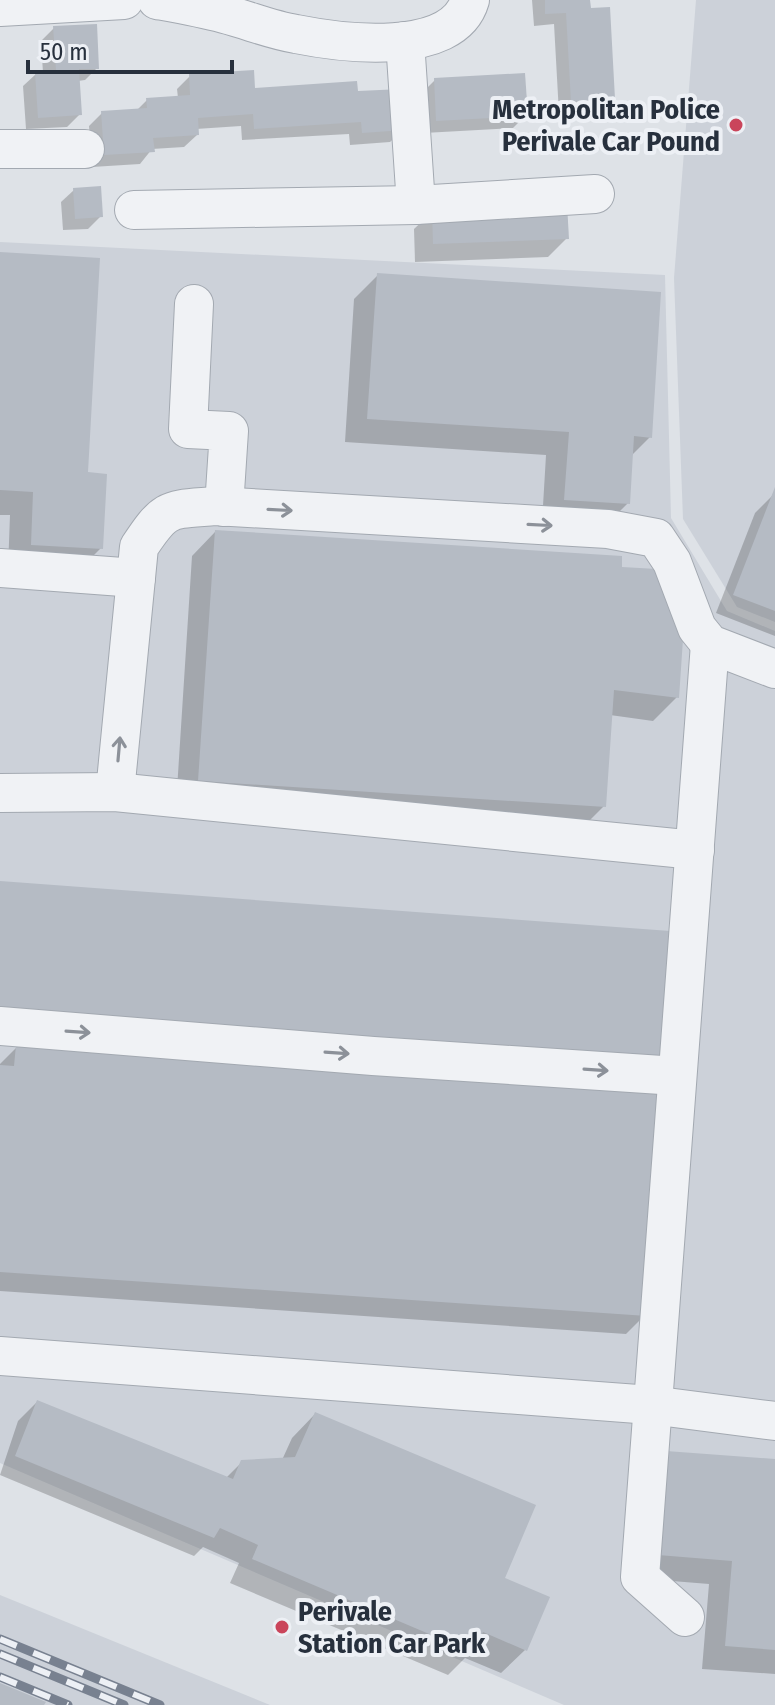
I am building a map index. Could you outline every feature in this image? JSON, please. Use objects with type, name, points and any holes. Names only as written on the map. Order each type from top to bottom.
[{"type":"street","points":[[0,7],[124,0]]},
{"type":"street","points":[[157,0],[226,7],[293,34],[355,43],[405,41],[447,31],[468,9],[470,0]]},
{"type":"street","points":[[405,41],[416,205]]},
{"type":"street","points":[[0,149],[85,149]]},
{"type":"street","points":[[134,210],[416,205],[595,194]]},
{"type":"street","points":[[194,304],[188,429],[229,431],[224,507]]},
{"type":"street","points":[[115,792],[139,547],[153,526],[170,510],[224,507],[608,529],[656,538],[672,562],[697,628],[710,644],[775,669]]},
{"type":"street","points":[[0,568],[136,578]]},
{"type":"street","points":[[685,1617],[640,1577],[710,644]]},
{"type":"street","points":[[0,793],[115,792],[695,850]]},
{"type":"street","points":[[0,1026],[373,1056],[677,1076]]},
{"type":"street","points":[[0,1356],[651,1405],[775,1421]]},
{"type":"shaded area","points":[[696,0],[775,0],[775,622],[737,607],[683,519],[674,278]]},
{"type":"shaded area","points":[[0,242],[665,275],[671,518],[727,611],[775,631],[775,1705],[564,1705],[0,1463]]},
{"type":"shaded area","points":[[0,1595],[270,1705],[0,1705]]},
{"type":"building","points":[[545,0],[590,0],[591,8],[610,7],[615,99],[571,102],[566,13],[545,14]]},
{"type":"building","points":[[97,24],[99,69],[79,69],[82,115],[38,118],[35,72],[56,70],[53,26]]},
{"type":"building","points":[[254,70],[255,88],[357,81],[358,91],[402,89],[405,130],[362,133],[361,122],[254,129],[253,114],[198,118],[199,135],[153,138],[155,152],[104,155],[101,111],[147,108],[146,98],[190,95],[189,74]]},
{"type":"building","points":[[525,73],[528,116],[436,121],[434,78]]},
{"type":"building","points":[[101,186],[103,217],[75,219],[73,188]]},
{"type":"building","points":[[567,204],[569,239],[433,244],[432,209]]},
{"type":"building","points":[[0,252],[100,258],[88,472],[107,474],[103,549],[31,545],[33,492],[0,490]]},
{"type":"building","points":[[377,273],[661,292],[652,438],[634,436],[630,504],[564,500],[569,432],[367,419]]},
{"type":"building","points":[[775,487],[775,611],[733,595]]},
{"type":"building","points":[[215,530],[622,556],[622,567],[657,569],[683,639],[679,698],[614,690],[606,807],[198,781]]},
{"type":"building","points":[[0,881],[670,931],[660,1065],[0,1017]]},
{"type":"building","points":[[16,1045],[662,1090],[647,1316],[0,1272],[0,1065],[14,1066]]},
{"type":"building","points":[[37,1400],[233,1479],[241,1460],[295,1457],[315,1412],[536,1505],[505,1578],[550,1597],[527,1651],[483,1632],[474,1653],[252,1559],[258,1545],[220,1528],[214,1538],[15,1456]]},
{"type":"building","points":[[666,1451],[775,1459],[775,1650],[725,1646],[732,1561],[658,1555]]},
{"type":"building","points":[[0,1683],[46,1702],[44,1705],[0,1705]]},
{"type":"railway","points":[[0,1639],[160,1705]]},
{"type":"railway","points":[[0,1654],[124,1705]]},
{"type":"railway","points":[[0,1677],[68,1705]]},
{"type":"place","name":"Metropolitan Police Perivale Car Pound","points":[[736,125]]},
{"type":"place","name":"Perivale Station Car Park","points":[[282,1627]]}]
